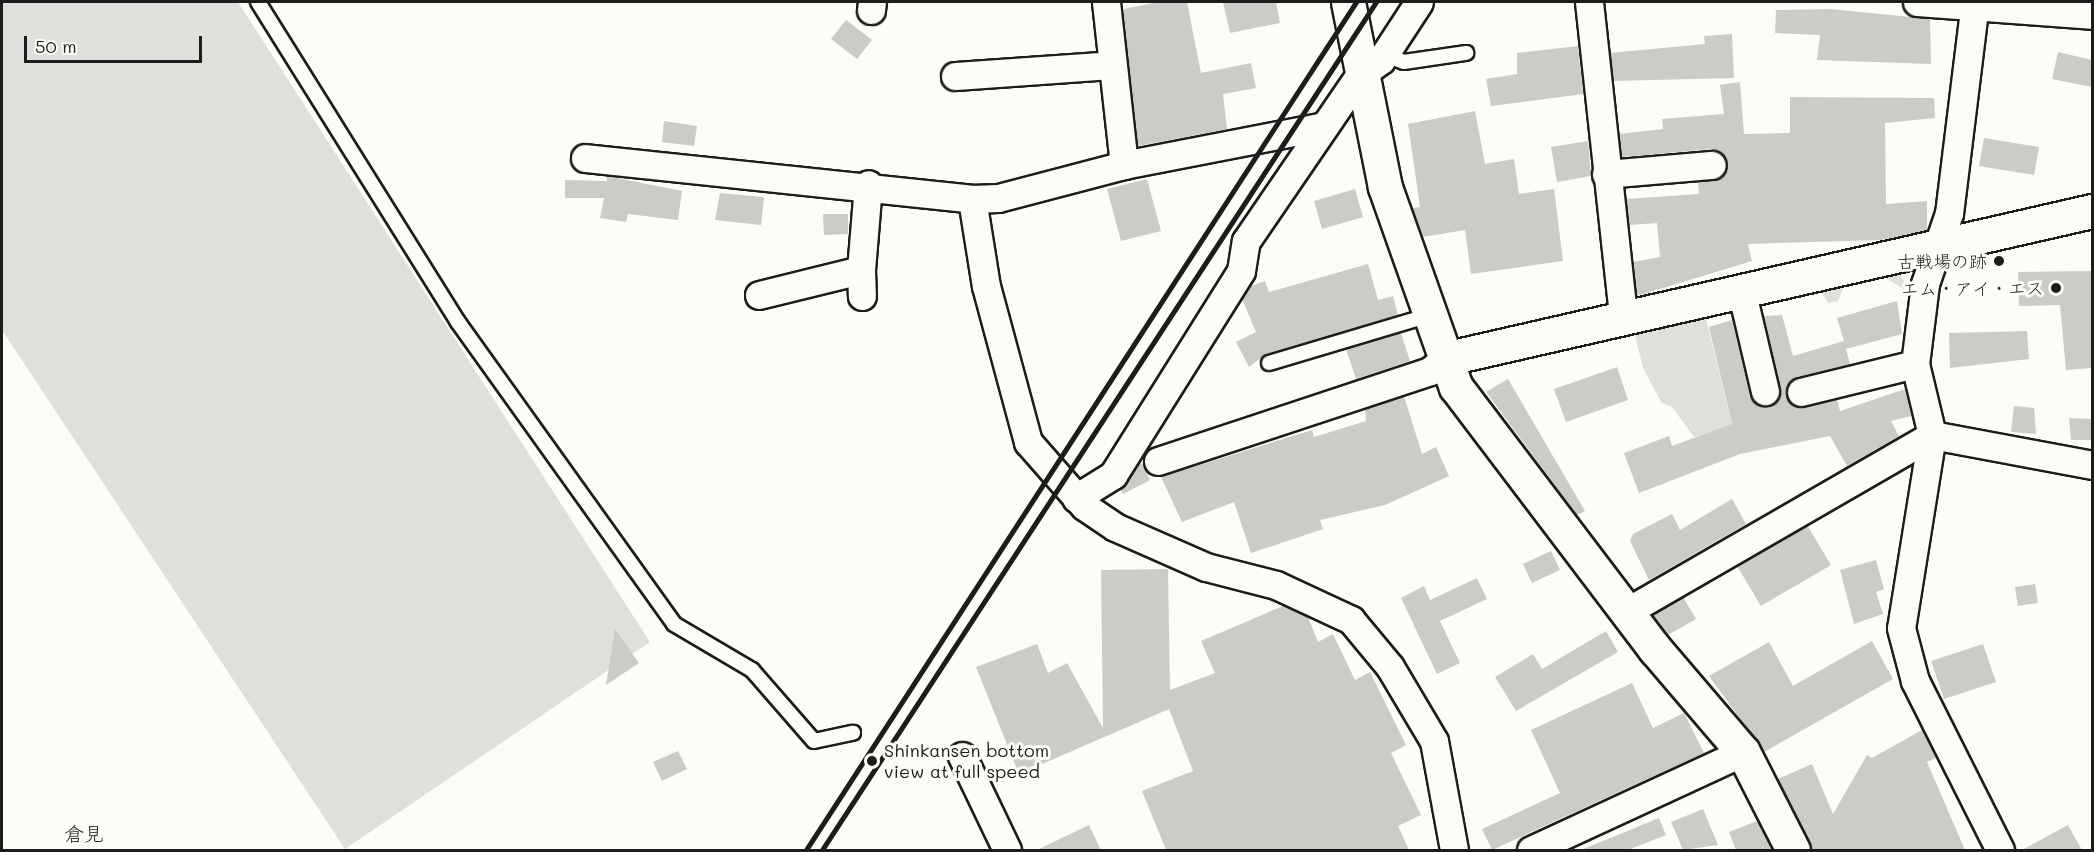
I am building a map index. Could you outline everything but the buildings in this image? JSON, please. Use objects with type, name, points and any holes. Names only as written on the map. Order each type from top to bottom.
[{"type":"street","points":[[1106,2],[1124,165]]},
{"type":"street","points":[[1348,2],[1359,76],[1385,187],[1427,316],[1444,359],[1476,415],[1626,612],[1743,752],[1793,850]]},
{"type":"street","points":[[1076,498],[1113,475],[1241,272],[1246,241],[1359,76],[1385,55],[1419,2]]},
{"type":"street","points":[[1588,2],[1623,316]]},
{"type":"street","points":[[1917,2],[1975,2],[2092,15]]},
{"type":"street","points":[[1975,2],[1949,213],[1925,284],[1915,364],[1932,435],[1902,604],[1903,645],[2000,850]]},
{"type":"street","points":[[955,76],[982,82],[1112,65]]},
{"type":"street","points":[[585,158],[868,184],[972,199],[998,198],[1124,165],[1324,126]]},
{"type":"street","points":[[1606,174],[1712,165]]},
{"type":"street","points":[[759,295],[789,300],[861,283],[868,184]]},
{"type":"street","points":[[972,199],[986,286],[1028,442],[1076,498],[1123,531],[1206,567],[1276,585],[1351,620],[1390,667],[1434,741],[1454,850]]},
{"type":"street","points":[[1158,461],[1319,418],[1430,371],[1444,359],[1741,289],[2092,211]]},
{"type":"street","points":[[1741,289],[1765,391]]},
{"type":"street","points":[[1801,392],[1915,364]]},
{"type":"street","points":[[1626,612],[1932,435],[2092,465]]},
{"type":"street","points":[[1545,848],[1743,752]]},
{"type":"street","points":[[962,756],[1007,850]]},
{"type":"lane","points":[[258,2],[458,322],[674,624],[752,670],[814,741],[853,734]]},
{"type":"lane","points":[[1385,55],[1404,62],[1466,52]]},
{"type":"lane","points":[[1269,363],[1427,316]]},
{"type":"shaded area","points":[[2,2],[238,2],[650,642],[345,849],[2,330]]},
{"type":"shaded area","points":[[1898,271],[1911,293],[1885,278],[1844,286],[1838,301],[1828,303],[1818,286]]},
{"type":"shaded area","points":[[1705,314],[1733,429],[1694,437],[1672,407],[1661,402],[1643,368],[1633,327]]},
{"type":"railway","points":[[806,850],[1356,2]]},
{"type":"railway","points":[[822,850],[1376,2]]},
{"type":"place","name":"古戦場の跡","points":[[1999,261]]},
{"type":"place","name":"エム・アイ・エス","points":[[2056,288]]},
{"type":"place","name":"Shinkansen bottom view at full speed","points":[[872,761]]},
{"type":"district","name":"倉見","points":[[84,833]]}]
